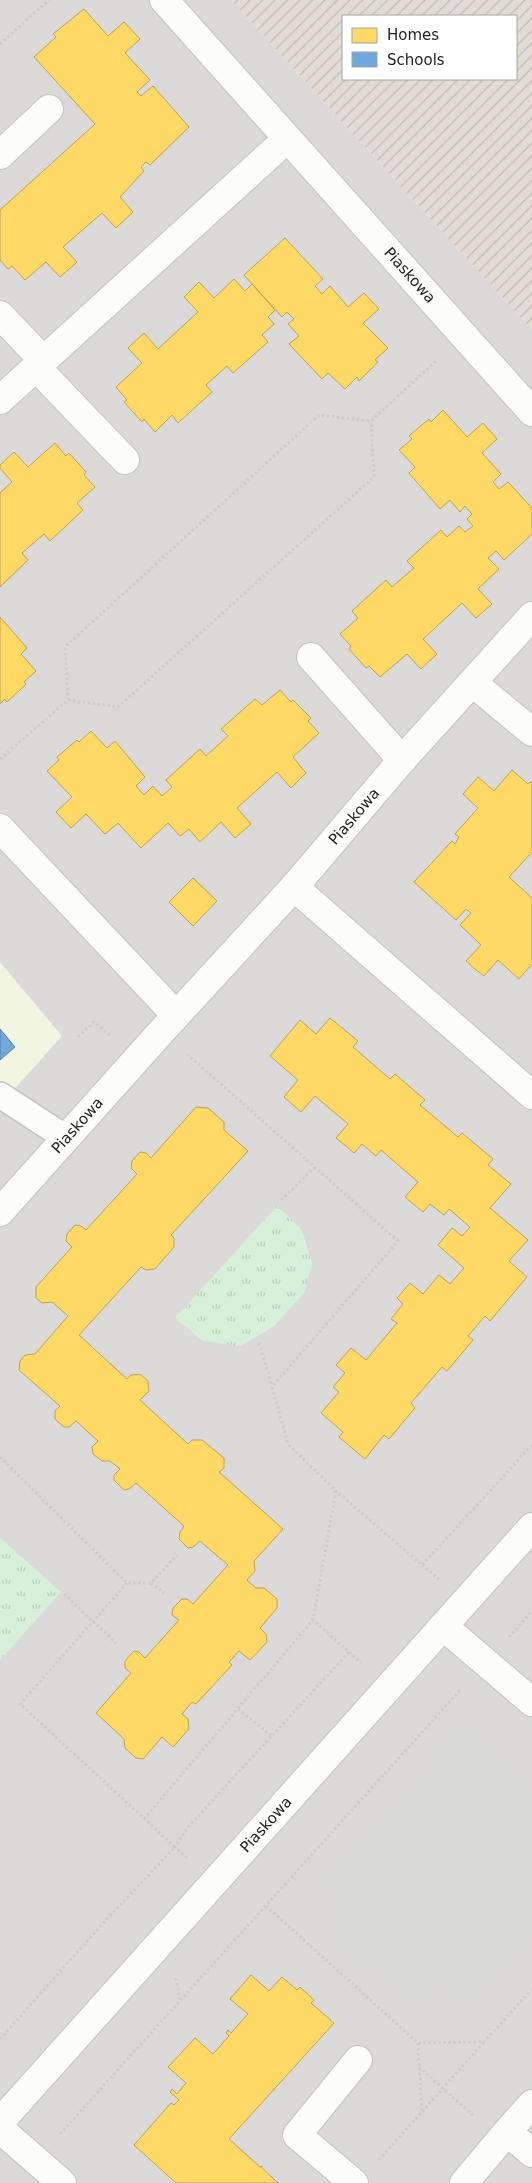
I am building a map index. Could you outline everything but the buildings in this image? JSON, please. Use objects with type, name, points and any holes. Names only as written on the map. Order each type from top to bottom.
[{"type":"street","name":"Piaskowa","points":[[164,0],[532,412]]},
{"type":"street","points":[[0,155],[49,109]]},
{"type":"street","points":[[0,400],[287,139]]},
{"type":"street","points":[[0,316],[125,460]]},
{"type":"street","name":"Piaskowa","points":[[0,1212],[176,1015],[294,887],[402,760],[532,616]]},
{"type":"street","points":[[311,657],[402,760]]},
{"type":"street","points":[[473,683],[532,732]]},
{"type":"street","points":[[0,828],[176,1015]]},
{"type":"street","points":[[294,887],[532,1095]]},
{"type":"street","name":"Piaskowa","points":[[0,2122],[532,1527]]},
{"type":"street","points":[[443,1626],[532,1702]]},
{"type":"street","points":[[354,2183],[297,2135],[358,2060]]},
{"type":"street","points":[[464,2183],[532,2104]]},
{"type":"street","points":[[0,2129],[62,2183]]},
{"type":"street","points":[[507,2132],[532,2153]]},
{"type":"lane","points":[[0,1095],[66,1138]]},
{"type":"path","points":[[0,44],[49,0]]},
{"type":"path","points":[[68,700],[65,647],[319,415],[371,421],[439,358]]},
{"type":"path","points":[[0,759],[68,700],[118,707],[374,477],[371,421]]},
{"type":"path","points":[[78,1037],[94,1022],[115,1039]]},
{"type":"path","points":[[184,1051],[398,1241],[272,1387]]},
{"type":"path","points":[[281,1200],[315,1167]]},
{"type":"path","points":[[259,1342],[288,1444],[336,1491],[422,1565],[532,1445]]},
{"type":"path","points":[[0,1457],[127,1582],[151,1583],[164,1593]]},
{"type":"path","points":[[144,1819],[313,1620],[336,1491]]},
{"type":"path","points":[[151,1583],[177,1555]]},
{"type":"path","points":[[127,1582],[20,1704],[175,1847]]},
{"type":"path","points":[[64,1594],[116,1643]]},
{"type":"path","points":[[0,2039],[106,1920],[175,1847],[189,1826],[349,1652],[313,1620]]},
{"type":"path","points":[[54,2141],[462,1687]]},
{"type":"path","points":[[238,1709],[272,1736]]},
{"type":"path","points":[[266,1906],[418,2043],[484,2042]]},
{"type":"path","points":[[377,2162],[532,1989]]},
{"type":"path","points":[[418,2043],[422,2112]]},
{"type":"path","points":[[419,2067],[442,2090],[481,2122]]},
{"type":"shaded area","points":[[0,0],[231,0],[532,330],[532,2183],[0,2183]]},
{"type":"shaded area","points":[[231,0],[532,0],[532,330]]},
{"type":"shaded area","points":[[0,962],[62,1036],[0,1105]]},
{"type":"shaded area","points":[[464,1729],[532,1789],[532,1926],[464,2002],[438,1979],[415,2005],[329,1929],[350,1905],[326,1883]]},
{"type":"green space","points":[[277,1206],[302,1230],[312,1264],[304,1293],[273,1327],[240,1346],[203,1341],[175,1318]]},
{"type":"green space","points":[[0,1538],[61,1592],[0,1660]]}]
